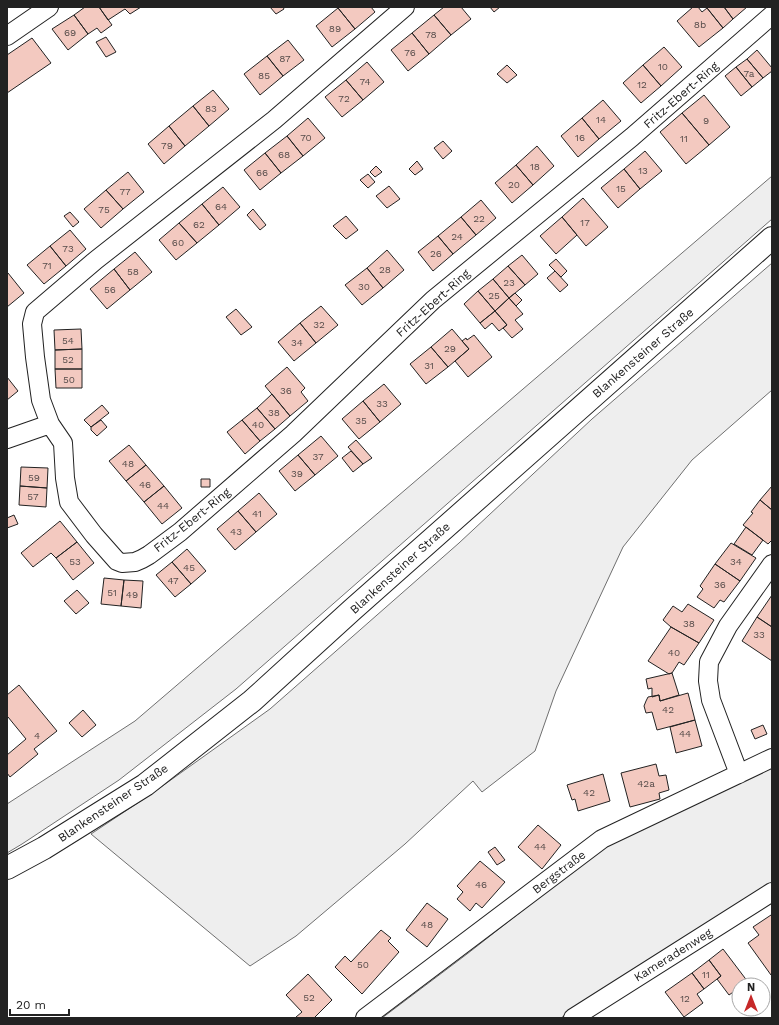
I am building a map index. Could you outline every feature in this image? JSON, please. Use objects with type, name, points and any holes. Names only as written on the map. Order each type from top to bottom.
[{"type":"main road","name":"Blankensteiner Straße","points":[[7,868],[44,848],[144,785],[252,701],[358,605],[772,238]]},
{"type":"street","points":[[7,36],[48,7]]},
{"type":"street","name":"Fritz-Ebert-Ring","points":[[404,7],[274,120],[96,260],[35,312],[32,324],[41,400],[50,424],[63,443],[65,478],[68,497],[71,505],[94,535],[117,560],[122,563],[135,562],[142,559],[180,532],[293,434],[433,300],[632,138],[772,15]]},
{"type":"street","points":[[7,439],[50,424]]},
{"type":"street","points":[[739,774],[711,700],[708,681],[709,662],[728,626],[772,564]]},
{"type":"street","name":"Bergstraße","points":[[365,1018],[602,839],[772,758]]},
{"type":"street","name":"Kameradenweg","points":[[574,1018],[772,892]]},
{"type":"shaded area","points":[[772,176],[772,219],[236,689],[119,780],[7,853],[7,804],[135,721]]},
{"type":"shaded area","points":[[772,263],[772,390],[692,460],[623,547],[556,691],[535,751],[482,792],[473,781],[405,844],[296,936],[250,966],[91,834],[154,792],[270,709],[459,543],[592,419]]},
{"type":"shaded area","points":[[772,764],[772,884],[587,999],[561,1018],[382,1018],[467,954],[610,842]]},
{"type":"building","points":[[85,7],[99,7],[112,25],[101,33],[97,28],[88,34],[74,15]]},
{"type":"building","points":[[99,7],[141,7],[130,14],[125,9],[108,20]]},
{"type":"building","points":[[270,7],[283,7],[284,9],[276,14]]},
{"type":"building","points":[[371,7],[375,12],[355,29],[338,8]]},
{"type":"building","points":[[444,7],[461,7],[471,19],[451,35],[434,15]]},
{"type":"building","points":[[490,7],[500,7],[494,12]]},
{"type":"building","points":[[693,7],[698,7],[702,12],[707,8],[723,28],[699,47],[677,21]]},
{"type":"building","points":[[724,7],[733,19],[723,28],[707,8]]},
{"type":"building","points":[[724,7],[747,7],[733,19]]},
{"type":"building","points":[[338,8],[355,29],[332,47],[316,26]]},
{"type":"building","points":[[74,15],[88,34],[68,50],[52,29]]},
{"type":"building","points":[[434,15],[451,35],[429,54],[412,33]]},
{"type":"building","points":[[412,33],[429,54],[408,71],[391,50]]},
{"type":"building","points":[[106,37],[116,52],[106,57],[96,42]]},
{"type":"building","points":[[32,38],[51,63],[7,93],[7,55]]},
{"type":"building","points":[[288,40],[304,60],[283,76],[267,56]]},
{"type":"building","points":[[664,47],[682,67],[661,86],[643,65]]},
{"type":"building","points":[[757,50],[772,68],[772,71],[763,78],[747,59]]},
{"type":"building","points":[[267,56],[283,76],[260,95],[244,74]]},
{"type":"building","points":[[747,59],[763,78],[752,87],[736,67]]},
{"type":"building","points":[[367,62],[384,82],[363,100],[346,80]]},
{"type":"building","points":[[507,65],[517,75],[507,83],[497,74]]},
{"type":"building","points":[[643,65],[661,86],[641,103],[623,83]]},
{"type":"building","points":[[736,67],[752,87],[741,96],[725,76]]},
{"type":"building","points":[[346,80],[363,100],[342,117],[325,97]]},
{"type":"building","points":[[213,90],[229,109],[209,126],[193,106]]},
{"type":"building","points":[[704,95],[730,127],[709,145],[682,113]]},
{"type":"building","points":[[603,100],[621,121],[599,139],[582,118]]},
{"type":"building","points":[[193,106],[209,126],[185,146],[169,126]]},
{"type":"building","points":[[682,113],[709,145],[686,164],[660,132]]},
{"type":"building","points":[[308,118],[325,138],[303,156],[287,136]]},
{"type":"building","points":[[582,118],[599,139],[578,157],[561,136]]},
{"type":"building","points":[[169,126],[185,146],[164,164],[148,144]]},
{"type":"building","points":[[287,136],[303,156],[281,173],[265,153]]},
{"type":"building","points":[[443,141],[452,151],[443,159],[434,148]]},
{"type":"building","points":[[537,146],[554,166],[533,185],[516,165]]},
{"type":"building","points":[[645,151],[662,171],[640,189],[624,169]]},
{"type":"building","points":[[265,153],[281,173],[260,190],[244,170]]},
{"type":"building","points":[[417,161],[423,169],[415,175],[409,169]]},
{"type":"building","points":[[516,165],[533,185],[512,203],[495,183]]},
{"type":"building","points":[[376,166],[382,172],[375,177],[370,172]]},
{"type":"building","points":[[624,169],[640,189],[618,208],[601,188]]},
{"type":"building","points":[[128,172],[144,192],[123,209],[106,190]]},
{"type":"building","points":[[368,174],[375,182],[368,188],[360,180]]},
{"type":"building","points":[[389,186],[400,199],[387,208],[376,196]]},
{"type":"building","points":[[223,187],[240,207],[219,225],[202,204]]},
{"type":"building","points":[[106,190],[123,209],[101,228],[84,209]]},
{"type":"building","points":[[583,198],[608,227],[586,246],[562,217]]},
{"type":"building","points":[[481,200],[496,218],[476,235],[461,217]]},
{"type":"building","points":[[202,204],[219,225],[197,243],[179,223]]},
{"type":"building","points":[[253,209],[266,225],[260,230],[247,215]]},
{"type":"building","points":[[70,212],[79,222],[73,227],[64,216]]},
{"type":"building","points":[[346,216],[358,230],[346,239],[333,226]]},
{"type":"building","points":[[461,217],[476,235],[453,254],[438,236]]},
{"type":"building","points":[[562,217],[577,235],[556,254],[540,236]]},
{"type":"building","points":[[179,223],[197,243],[176,260],[159,240]]},
{"type":"building","points":[[70,230],[86,249],[66,266],[50,246]]},
{"type":"building","points":[[438,236],[453,254],[433,271],[418,252]]},
{"type":"building","points":[[50,246],[66,266],[44,284],[27,265]]},
{"type":"building","points":[[387,250],[404,270],[383,288],[367,268]]},
{"type":"building","points":[[135,252],[152,272],[130,290],[114,269]]},
{"type":"building","points":[[522,255],[538,274],[525,285],[508,266]]},
{"type":"building","points":[[556,259],[567,271],[561,277],[549,265]]},
{"type":"building","points":[[508,266],[525,285],[509,298],[493,279]]},
{"type":"building","points":[[367,268],[383,288],[362,305],[345,285]]},
{"type":"building","points":[[114,269],[130,290],[107,309],[90,289]]},
{"type":"building","points":[[555,271],[568,285],[560,292],[547,278]]},
{"type":"building","points":[[8,273],[24,293],[7,307],[7,274]]},
{"type":"building","points":[[493,279],[509,298],[495,311],[478,291]]},
{"type":"building","points":[[478,291],[495,311],[480,323],[464,304]]},
{"type":"building","points":[[515,293],[522,300],[516,306],[509,298]]},
{"type":"building","points":[[509,298],[523,314],[515,320],[523,329],[512,338],[503,328],[507,325],[495,311]]},
{"type":"building","points":[[321,306],[338,325],[316,343],[300,323]]},
{"type":"building","points":[[236,309],[252,327],[241,335],[226,317]]},
{"type":"building","points":[[495,311],[507,325],[499,331],[492,323],[485,329],[480,323]]},
{"type":"building","points":[[300,323],[316,343],[294,361],[278,342]]},
{"type":"building","points":[[81,329],[82,349],[55,350],[54,330]]},
{"type":"building","points":[[452,329],[469,349],[448,367],[431,347]]},
{"type":"building","points":[[474,335],[492,357],[468,377],[455,361],[469,349],[462,341],[466,338],[467,340]]},
{"type":"building","points":[[431,347],[448,367],[426,384],[410,364]]},
{"type":"building","points":[[82,349],[82,369],[55,369],[55,350]]},
{"type":"building","points":[[287,367],[305,388],[301,392],[308,401],[290,416],[265,386]]},
{"type":"building","points":[[55,369],[82,369],[82,388],[56,388]]},
{"type":"building","points":[[7,377],[18,391],[7,400]]},
{"type":"building","points":[[384,384],[401,404],[380,422],[363,401]]},
{"type":"building","points":[[272,394],[290,416],[275,429],[257,408]]},
{"type":"building","points":[[363,401],[380,422],[359,439],[342,419]]},
{"type":"building","points":[[102,405],[109,413],[91,427],[84,420]]},
{"type":"building","points":[[257,408],[275,429],[260,441],[242,420]]},
{"type":"building","points":[[101,420],[107,427],[97,436],[91,430],[91,427]]},
{"type":"building","points":[[242,420],[260,441],[245,454],[227,432]]},
{"type":"building","points":[[321,436],[338,456],[315,475],[298,455]]},
{"type":"building","points":[[356,440],[372,458],[363,464],[348,447]]},
{"type":"building","points":[[129,445],[146,465],[126,481],[109,461]]},
{"type":"building","points":[[351,451],[363,464],[353,472],[342,458]]},
{"type":"building","points":[[298,455],[315,475],[295,491],[279,471]]},
{"type":"building","points":[[146,465],[164,486],[144,502],[126,481]]},
{"type":"building","points":[[21,467],[48,468],[47,488],[20,486]]},
{"type":"building","points":[[201,479],[210,479],[210,487],[201,487]]},
{"type":"building","points":[[20,486],[47,488],[46,507],[19,505]]},
{"type":"building","points":[[164,486],[182,508],[162,524],[144,502]]},
{"type":"building","points":[[772,486],[772,510],[760,500]]},
{"type":"building","points":[[259,493],[277,514],[256,532],[238,511]]},
{"type":"building","points":[[760,500],[772,510],[772,540],[768,544],[743,525],[753,513],[751,512]]},
{"type":"building","points":[[238,511],[256,532],[235,550],[217,529]]},
{"type":"building","points":[[14,515],[18,524],[7,528],[7,518]]},
{"type":"building","points":[[60,521],[77,542],[56,558],[51,553],[33,567],[21,553]]},
{"type":"building","points":[[746,527],[763,540],[752,555],[734,544]]},
{"type":"building","points":[[77,542],[94,563],[73,580],[56,558]]},
{"type":"building","points":[[731,543],[756,558],[740,581],[715,564]]},
{"type":"building","points":[[187,549],[206,571],[191,584],[172,562]]},
{"type":"building","points":[[172,562],[191,584],[175,597],[156,575]]},
{"type":"building","points":[[715,564],[740,581],[724,602],[720,600],[714,608],[697,597],[703,589],[700,586]]},
{"type":"building","points":[[104,578],[124,580],[121,606],[101,604]]},
{"type":"building","points":[[124,580],[143,581],[141,608],[121,606]]},
{"type":"building","points":[[77,590],[89,603],[76,614],[64,601]]},
{"type":"building","points":[[772,595],[772,627],[757,617]]},
{"type":"building","points":[[688,604],[714,620],[699,643],[671,627],[663,620],[673,606],[682,612]]},
{"type":"building","points":[[757,617],[772,627],[772,661],[742,641]]},
{"type":"building","points":[[671,627],[699,643],[684,665],[679,662],[672,673],[669,674],[648,661]]},
{"type":"building","points":[[672,673],[679,695],[660,701],[659,695],[652,697],[652,688],[648,689],[646,679]]},
{"type":"building","points":[[19,685],[57,731],[34,749],[38,754],[10,777],[7,773],[7,755],[26,739],[7,717],[7,695]]},
{"type":"building","points":[[688,693],[695,720],[657,730],[652,712],[646,713],[644,706],[648,697],[659,695],[660,701]]},
{"type":"building","points":[[83,710],[96,725],[82,737],[69,723]]},
{"type":"building","points":[[695,720],[702,746],[676,753],[670,727]]},
{"type":"building","points":[[763,725],[767,734],[755,739],[751,730]]},
{"type":"building","points":[[656,764],[659,776],[666,775],[669,790],[659,793],[660,799],[630,807],[621,773]]},
{"type":"building","points":[[603,774],[610,801],[578,811],[575,799],[572,800],[567,785]]},
{"type":"building","points":[[538,825],[561,845],[542,869],[518,847]]},
{"type":"building","points":[[495,847],[505,860],[497,865],[488,852]]},
{"type":"building","points":[[480,861],[505,882],[482,908],[476,903],[470,911],[457,899],[463,892],[457,886]]},
{"type":"building","points":[[427,903],[448,919],[427,947],[406,930]]},
{"type":"building","points":[[771,915],[771,975],[748,943],[759,935],[753,927]]},
{"type":"building","points":[[381,930],[391,938],[388,941],[399,952],[362,994],[335,967],[345,956],[351,962]]},
{"type":"building","points":[[723,949],[744,977],[731,977],[731,994],[729,995],[717,979],[721,976],[709,960]]},
{"type":"building","points":[[709,960],[721,976],[704,989],[692,973]]},
{"type":"building","points":[[692,973],[704,989],[697,994],[703,1003],[684,1017],[665,992]]},
{"type":"building","points":[[308,974],[332,1000],[314,1018],[297,1018],[296,1017],[302,1012],[286,995]]}]
